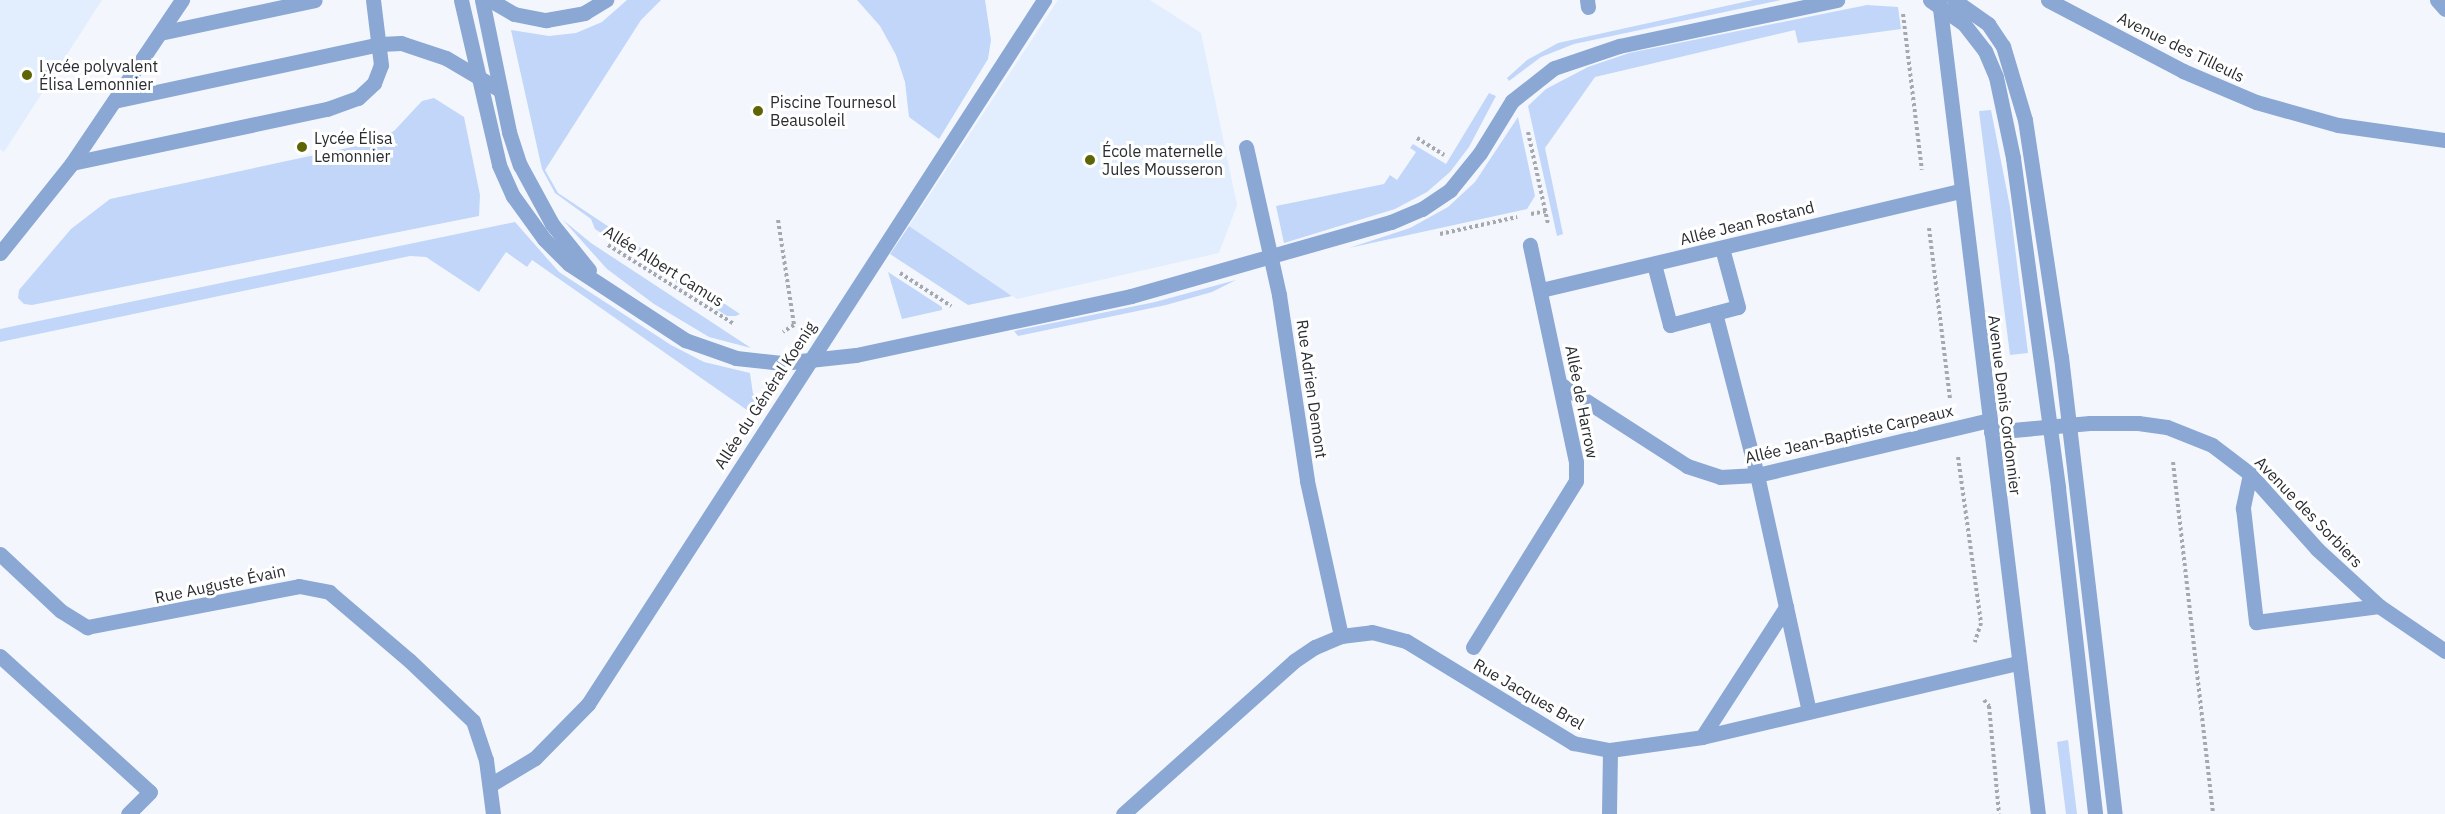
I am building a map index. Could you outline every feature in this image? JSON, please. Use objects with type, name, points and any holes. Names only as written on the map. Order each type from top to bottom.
[{"type":"street","points":[[0,253],[72,163],[182,0]]},
{"type":"street","points":[[160,33],[315,0]]},
{"type":"street","points":[[72,163],[348,103],[374,83],[381,65],[373,0]]},
{"type":"street","points":[[461,0],[499,165],[513,196],[557,252],[610,292],[684,340],[713,352],[764,362],[807,363],[1131,296],[1270,259],[1391,222],[1436,201],[1471,166],[1517,95],[1566,62],[1619,46],[1837,0]]},
{"type":"street","points":[[482,0],[514,148],[532,193],[563,239],[610,292]]},
{"type":"street","points":[[490,0],[514,14],[546,20],[584,13],[606,0]]},
{"type":"street","name":"Allée du Général Koenig","points":[[490,785],[535,758],[588,704],[1044,0]]},
{"type":"street","name":"Avenue des Tilleuls","points":[[2048,0],[2183,71],[2256,102],[2338,125],[2445,140]]},
{"type":"street","points":[[2437,0],[2445,9]]},
{"type":"street","points":[[1941,1],[1988,24],[2003,46],[2015,78],[2044,226],[2115,814]]},
{"type":"street","points":[[1941,1],[1976,36],[1996,78],[2028,250],[2095,814]]},
{"type":"street","name":"Avenue Denis Cordonnier","points":[[1941,1],[1961,192],[2038,814]]},
{"type":"street","points":[[114,101],[380,44],[420,47],[477,75],[500,90]]},
{"type":"street","name":"Rue Adrien Demont","points":[[1246,147],[1290,357],[1307,481],[1341,636]]},
{"type":"street","name":"Allée Jean Rostand","points":[[1541,290],[1961,192]]},
{"type":"street","name":"Allée de Harrow","points":[[1473,646],[1573,490],[1576,462],[1530,245]]},
{"type":"street","points":[[1654,264],[1670,325],[1738,307],[1722,248]]},
{"type":"street","points":[[1714,313],[1757,475],[1809,711]]},
{"type":"street","name":"Allée Jean-Baptiste Carpeaux","points":[[1560,384],[1687,466],[1720,477],[1757,475],[1954,429],[1991,426]]},
{"type":"street","name":"Avenue des Sorbiers","points":[[1991,426],[2050,426],[2116,422],[2167,428],[2212,446],[2250,474],[2317,549],[2379,606],[2445,651]]},
{"type":"street","points":[[2250,474],[2243,508],[2256,622],[2379,606]]},
{"type":"street","name":"Rue Auguste Évain","points":[[0,554],[61,611],[87,627],[299,586],[329,592],[473,721],[482,740],[493,814]]},
{"type":"street","points":[[1702,737],[1786,607]]},
{"type":"street","name":"Rue Jacques Brel","points":[[1123,814],[1294,661],[1315,646],[1341,636],[1372,632],[1406,642],[1574,743],[1610,750],[1702,737],[2018,663]]},
{"type":"street","points":[[0,656],[150,792],[128,814]]},
{"type":"street","points":[[1609,814],[1610,750]]},
{"type":"path","points":[[1903,10],[1954,429],[1981,623],[1977,641],[1970,647]]},
{"type":"path","points":[[1526,126],[1550,232]]},
{"type":"path","points":[[1417,138],[1446,157],[1452,146]]},
{"type":"path","points":[[775,338],[794,325],[778,220]]},
{"type":"path","name":"Allée Albert Camus","points":[[598,239],[736,326]]},
{"type":"path","points":[[875,259],[948,302],[956,314]]},
{"type":"path","points":[[2173,462],[2213,814]]},
{"type":"path","points":[[1979,695],[1989,706],[1999,814]]},
{"type":"shaded area","name":"Lycée polyvalent Élisa Lemonnier","points":[[0,0],[102,0],[4,152],[0,149]]},
{"type":"shaded area","points":[[627,0],[661,0],[641,20],[545,170],[558,193],[740,314],[736,316],[727,316],[595,229],[591,219],[555,193],[542,169],[511,30],[549,36],[576,33],[602,22]]},
{"type":"shaded area","points":[[857,0],[985,0],[991,40],[988,59],[939,139],[909,117],[905,82],[896,55],[880,26]]},
{"type":"shaded area","name":"École maternelle Jules Mousseron","points":[[1058,0],[1150,0],[1201,33],[1237,205],[1219,253],[1017,299],[909,226]]},
{"type":"shaded area","points":[[1753,0],[1781,0],[1574,44],[1541,57],[1509,81],[1507,78],[1527,60],[1558,43]]},
{"type":"shaded area","points":[[1867,5],[1898,7],[1901,29],[1798,43],[1795,30],[1595,77],[1545,148],[1563,234],[1557,236],[1528,106],[1546,89],[1588,67],[1629,53]]},
{"type":"shaded area","points":[[1489,93],[1496,96],[1469,147],[1450,172],[1427,192],[1395,209],[1284,243],[1276,206],[1384,184],[1390,175],[1397,180],[1416,152],[1410,148],[1413,144],[1446,164]]},
{"type":"shaded area","points":[[434,98],[464,117],[480,195],[479,216],[32,305],[24,304],[18,298],[19,290],[71,229],[110,199],[366,144],[394,131],[422,101]]},
{"type":"shaded area","points":[[1991,110],[2010,207],[2028,353],[2010,355],[1979,111]]},
{"type":"shaded area","points":[[1518,117],[1535,196],[1527,209],[1349,248],[1410,228],[1448,207],[1475,182]]},
{"type":"shaded area","points":[[563,220],[591,243],[751,348],[709,337],[654,304],[607,269]]},
{"type":"shaded area","points":[[515,222],[559,272],[671,345],[704,362],[750,373],[753,394],[765,403],[757,417],[532,260],[527,267],[506,252],[479,292],[426,257],[410,256],[0,342],[0,329]]},
{"type":"shaded area","points":[[909,226],[1012,296],[968,305],[890,254]]},
{"type":"shaded area","points":[[888,272],[942,307],[942,310],[902,319]]},
{"type":"shaded area","points":[[1236,280],[1212,292],[1166,305],[1018,336],[1014,331],[1155,302]]},
{"type":"shaded area","points":[[2068,740],[2077,814],[2066,814],[2057,742]]},
{"type":"place","name":"Lycée polyvalent Élisa Lemonnier","points":[[27,75]]},
{"type":"place","name":"Piscine Tournesol Beausoleil","points":[[758,111]]},
{"type":"place","name":"Lycée Élisa Lemonnier","points":[[302,147]]},
{"type":"place","name":"École maternelle Jules Mousseron","points":[[1090,160]]}]
